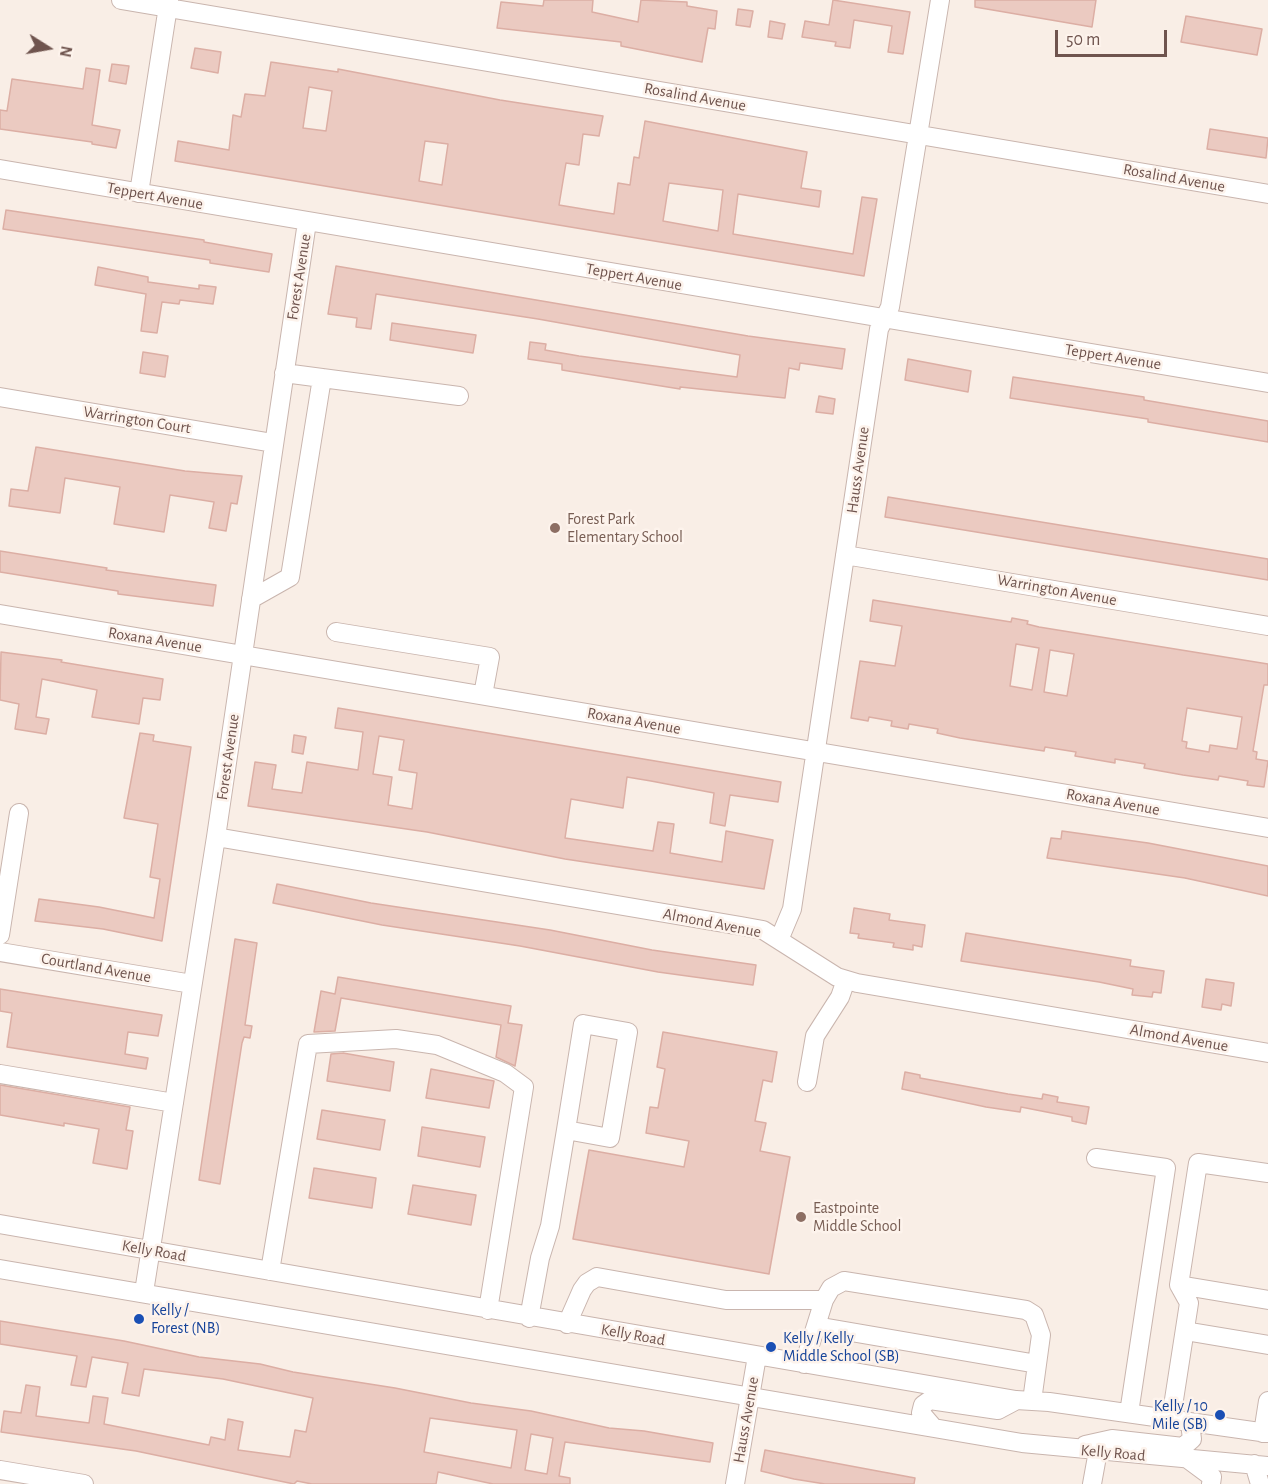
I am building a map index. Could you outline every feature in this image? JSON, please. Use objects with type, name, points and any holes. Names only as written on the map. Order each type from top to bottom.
[{"type":"street","name":"Rosalind Avenue","points":[[122,0],[168,4],[1268,194]]},
{"type":"street","name":"Hauss Avenue","points":[[779,940],[790,917],[879,329],[890,308],[940,0]]},
{"type":"street","points":[[139,193],[168,4]]},
{"type":"street","name":"Teppert Avenue","points":[[0,169],[1268,382]]},
{"type":"street","name":"Forest Avenue","points":[[144,1292],[216,837],[307,222]]},
{"type":"street","points":[[284,373],[459,396]]},
{"type":"street","points":[[251,599],[290,577],[322,378]]},
{"type":"street","name":"Warrington Court","points":[[0,397],[273,443]]},
{"type":"street","name":"Warrington Avenue","points":[[845,555],[1268,626]]},
{"type":"street","name":"Roxana Avenue","points":[[0,614],[1268,828]]},
{"type":"street","points":[[336,632],[490,657],[483,695]]},
{"type":"street","points":[[0,935],[19,813]]},
{"type":"street","name":"Almond Avenue","points":[[216,837],[763,930],[846,980],[1268,1053]]},
{"type":"street","name":"Courtland Avenue","points":[[0,952],[192,984]]},
{"type":"street","points":[[807,1082],[815,1036],[840,998],[846,980]]},
{"type":"street","points":[[529,1317],[540,1258],[550,1226],[583,1024],[628,1032],[610,1138],[566,1130]]},
{"type":"street","points":[[270,1271],[308,1044],[396,1039],[437,1045],[505,1073],[524,1087],[488,1310]]},
{"type":"street","points":[[0,1074],[174,1103]]},
{"type":"street","points":[[1096,1158],[1166,1168],[1129,1413]]},
{"type":"street","points":[[1171,1419],[1189,1303],[1179,1285],[1198,1163],[1268,1173]]},
{"type":"street","name":"Kelly Road","points":[[0,1224],[567,1324],[1024,1401],[1129,1413],[1266,1433]]},
{"type":"street","name":"Kelly Road","points":[[0,1269],[1069,1449],[1261,1465]]},
{"type":"street","points":[[567,1324],[582,1290],[587,1283],[597,1277],[726,1300],[825,1300]]},
{"type":"street","points":[[804,1364],[825,1300],[831,1288],[844,1281],[1026,1310],[1034,1315],[1040,1325],[1041,1335],[1038,1364],[1024,1401],[998,1410],[930,1400],[923,1405],[921,1413],[933,1427]]},
{"type":"street","points":[[1179,1285],[1268,1300]]},
{"type":"street","points":[[816,1326],[1038,1364]]},
{"type":"street","points":[[1185,1331],[1268,1345]]},
{"type":"street","name":"Hauss Avenue","points":[[735,1484],[757,1356]]},
{"type":"street","points":[[1266,1433],[1268,1401]]},
{"type":"street","points":[[1069,1449],[1112,1439],[1183,1447],[1192,1439],[1190,1423]]},
{"type":"street","points":[[1092,1484],[1098,1451]]},
{"type":"street","points":[[1189,1460],[1212,1477],[1211,1484]]},
{"type":"street","points":[[1260,1484],[1261,1465]]},
{"type":"street","points":[[0,1470],[84,1484]]},
{"type":"building","points":[[544,0],[593,0],[592,12],[638,22],[641,0],[687,2],[687,6],[717,11],[715,29],[708,28],[702,62],[621,46],[621,42],[497,28],[501,2],[543,6]]},
{"type":"building","points":[[833,0],[910,12],[903,54],[888,52],[892,26],[854,20],[850,48],[835,46],[836,42],[802,37],[805,21],[829,25]]},
{"type":"building","points":[[975,0],[1096,0],[1092,27],[975,7]]},
{"type":"building","points":[[738,9],[753,11],[750,27],[736,25]]},
{"type":"building","points":[[1186,16],[1262,29],[1257,55],[1181,42]]},
{"type":"building","points":[[770,21],[785,24],[782,39],[768,37]]},
{"type":"building","points":[[195,48],[221,52],[218,73],[191,68]]},
{"type":"building","points":[[271,62],[338,72],[338,69],[500,100],[603,116],[599,136],[583,134],[579,165],[566,163],[559,205],[614,214],[618,183],[630,185],[634,157],[639,158],[645,121],[807,152],[801,188],[821,191],[819,207],[738,194],[733,234],[853,254],[862,197],[877,199],[864,276],[175,161],[178,141],[229,150],[233,115],[241,117],[245,94],[265,96]],"holes":[[[309,87],[332,91],[326,131],[303,128]],[[425,141],[448,144],[442,185],[419,181]],[[669,183],[723,190],[718,231],[663,221]]]},
{"type":"building","points":[[112,64],[129,66],[126,84],[109,81]]},
{"type":"building","points":[[86,68],[100,70],[92,125],[120,130],[116,148],[92,144],[92,142],[0,129],[0,110],[7,111],[12,79],[83,89]]},
{"type":"building","points":[[1210,129],[1268,138],[1266,158],[1207,149]]},
{"type":"building","points":[[6,210],[204,240],[204,242],[272,254],[269,272],[210,263],[210,260],[3,229]]},
{"type":"building","points":[[336,266],[748,336],[845,349],[842,369],[800,363],[799,370],[789,368],[785,398],[680,387],[680,389],[562,370],[562,364],[528,359],[530,342],[546,344],[545,350],[579,356],[737,377],[740,355],[538,319],[376,294],[371,329],[356,327],[357,318],[328,314]]},
{"type":"building","points":[[98,267],[148,277],[148,282],[199,289],[199,285],[216,287],[213,304],[180,300],[179,304],[162,302],[157,333],[141,331],[146,294],[95,285]]},
{"type":"building","points":[[392,323],[476,335],[473,353],[390,340]]},
{"type":"building","points":[[143,352],[168,356],[165,377],[140,373]]},
{"type":"building","points":[[908,359],[971,371],[968,392],[905,380]]},
{"type":"building","points":[[1013,377],[1144,397],[1144,400],[1268,421],[1268,442],[1148,422],[1148,419],[1010,398]]},
{"type":"building","points":[[819,396],[835,399],[833,414],[816,412]]},
{"type":"building","points":[[36,447],[185,471],[242,476],[237,504],[231,503],[226,531],[209,528],[214,502],[170,495],[164,532],[114,524],[120,487],[65,478],[60,513],[9,506],[11,489],[28,491]]},
{"type":"building","points":[[888,497],[1268,559],[1268,580],[885,517]]},
{"type":"building","points":[[0,551],[107,568],[106,570],[216,585],[213,606],[118,594],[118,591],[0,572]]},
{"type":"building","points":[[873,600],[1011,622],[1012,618],[1028,621],[1027,624],[1039,627],[1268,664],[1268,685],[1264,685],[1253,751],[1257,752],[1256,759],[1268,761],[1264,787],[1247,785],[1248,781],[1219,776],[1218,780],[1144,768],[1145,764],[1115,759],[1115,763],[1075,756],[1076,752],[1045,747],[1044,751],[960,738],[937,733],[938,729],[909,724],[908,729],[891,726],[892,721],[869,717],[868,721],[851,718],[860,661],[895,666],[902,626],[870,621]],"holes":[[[1016,644],[1039,648],[1032,690],[1010,686]],[[1050,650],[1074,654],[1067,696],[1044,692]],[[1187,708],[1242,717],[1237,749],[1210,745],[1209,752],[1186,748],[1187,742],[1182,741]]]},
{"type":"building","points":[[1,652],[62,660],[61,662],[163,679],[160,700],[143,698],[139,724],[92,717],[97,690],[42,679],[36,717],[49,719],[46,734],[15,729],[19,704],[0,700]]},
{"type":"building","points":[[338,708],[781,782],[778,802],[730,795],[725,826],[710,823],[714,793],[651,781],[627,777],[623,808],[571,799],[565,838],[653,851],[658,822],[674,824],[670,853],[722,862],[726,831],[773,840],[764,889],[565,859],[427,832],[248,806],[255,762],[276,765],[272,789],[302,793],[307,762],[358,770],[363,732],[335,728]],"holes":[[[379,736],[404,740],[399,770],[417,773],[412,809],[388,805],[392,777],[373,774]]]},
{"type":"building","points":[[140,733],[154,735],[153,741],[191,747],[162,941],[103,929],[35,921],[39,899],[99,907],[154,918],[160,879],[150,877],[158,824],[124,818]]},
{"type":"building","points":[[294,735],[306,737],[303,754],[292,752]]},
{"type":"building","points":[[1062,831],[1148,843],[1268,866],[1268,896],[1185,878],[1047,858],[1051,838],[1061,839]]},
{"type":"building","points":[[277,884],[371,903],[550,930],[652,950],[756,965],[753,985],[658,972],[520,946],[382,925],[273,903]]},
{"type":"building","points":[[854,908],[890,914],[889,920],[925,925],[922,947],[913,945],[913,950],[893,947],[894,943],[858,938],[859,934],[850,933]]},
{"type":"building","points":[[966,933],[1131,960],[1130,966],[1164,971],[1161,993],[1153,992],[1152,997],[1132,995],[1133,989],[1099,982],[961,961]]},
{"type":"building","points":[[235,939],[257,943],[245,1025],[252,1026],[250,1038],[244,1037],[242,1043],[220,1184],[199,1180]]},
{"type":"building","points":[[338,977],[511,1006],[508,1023],[522,1025],[515,1066],[496,1057],[501,1025],[341,998],[335,1031],[314,1032],[321,991],[335,994]]},
{"type":"building","points":[[1206,979],[1234,983],[1231,1006],[1222,1004],[1221,1010],[1202,1007]]},
{"type":"building","points":[[0,989],[162,1015],[158,1036],[128,1032],[125,1054],[148,1058],[146,1069],[7,1047],[12,1013],[0,1011]]},
{"type":"building","points":[[663,1032],[777,1052],[772,1082],[763,1080],[755,1121],[766,1123],[760,1151],[790,1157],[769,1274],[573,1239],[589,1150],[684,1167],[689,1141],[646,1133],[650,1107],[658,1108],[665,1069],[657,1067]]},
{"type":"building","points":[[343,1053],[394,1062],[390,1091],[327,1081],[331,1054]]},
{"type":"building","points":[[431,1069],[494,1081],[489,1108],[426,1098]]},
{"type":"building","points":[[905,1072],[920,1075],[920,1078],[1008,1094],[1042,1099],[1043,1094],[1058,1097],[1057,1102],[1089,1107],[1086,1124],[1072,1121],[1072,1117],[1021,1107],[1020,1112],[986,1107],[902,1089]]},
{"type":"building","points":[[0,1085],[130,1107],[126,1130],[133,1131],[127,1169],[93,1163],[99,1129],[64,1123],[64,1126],[0,1115]]},
{"type":"building","points":[[322,1110],[385,1120],[380,1150],[317,1139]]},
{"type":"building","points":[[422,1127],[485,1137],[480,1167],[418,1156]]},
{"type":"building","points":[[314,1168],[376,1178],[372,1208],[309,1198]]},
{"type":"building","points":[[413,1185],[476,1195],[471,1225],[408,1214]]},
{"type":"building","points":[[0,1321],[124,1341],[199,1357],[260,1364],[293,1372],[471,1403],[531,1411],[609,1428],[644,1431],[713,1443],[710,1462],[565,1442],[559,1476],[570,1478],[570,1484],[493,1484],[438,1472],[436,1484],[312,1484],[297,1481],[294,1484],[136,1451],[1,1432],[4,1411],[21,1413],[26,1385],[40,1387],[36,1416],[89,1423],[93,1396],[108,1398],[104,1424],[209,1445],[211,1437],[225,1440],[228,1419],[243,1422],[238,1450],[290,1457],[295,1430],[306,1432],[313,1398],[223,1379],[144,1369],[139,1396],[122,1393],[128,1363],[92,1357],[86,1387],[71,1385],[77,1356],[0,1344]],"holes":[[[430,1418],[517,1430],[511,1468],[424,1452]],[[531,1434],[553,1438],[547,1474],[525,1470]]]},
{"type":"building","points":[[765,1450],[915,1478],[914,1484],[825,1484],[794,1479],[761,1471]]},
{"type":"place","name":"Forest Park Elementary School","points":[[555,528]]},
{"type":"place","name":"Eastpointe Middle School","points":[[801,1217]]},
{"type":"place","name":"Kelly / Forest (NB)","points":[[139,1319]]},
{"type":"place","name":"Kelly / Kelly Middle School (SB)","points":[[771,1347]]},
{"type":"place","name":"Kelly / 10 Mile (SB)","points":[[1220,1415]]}]
